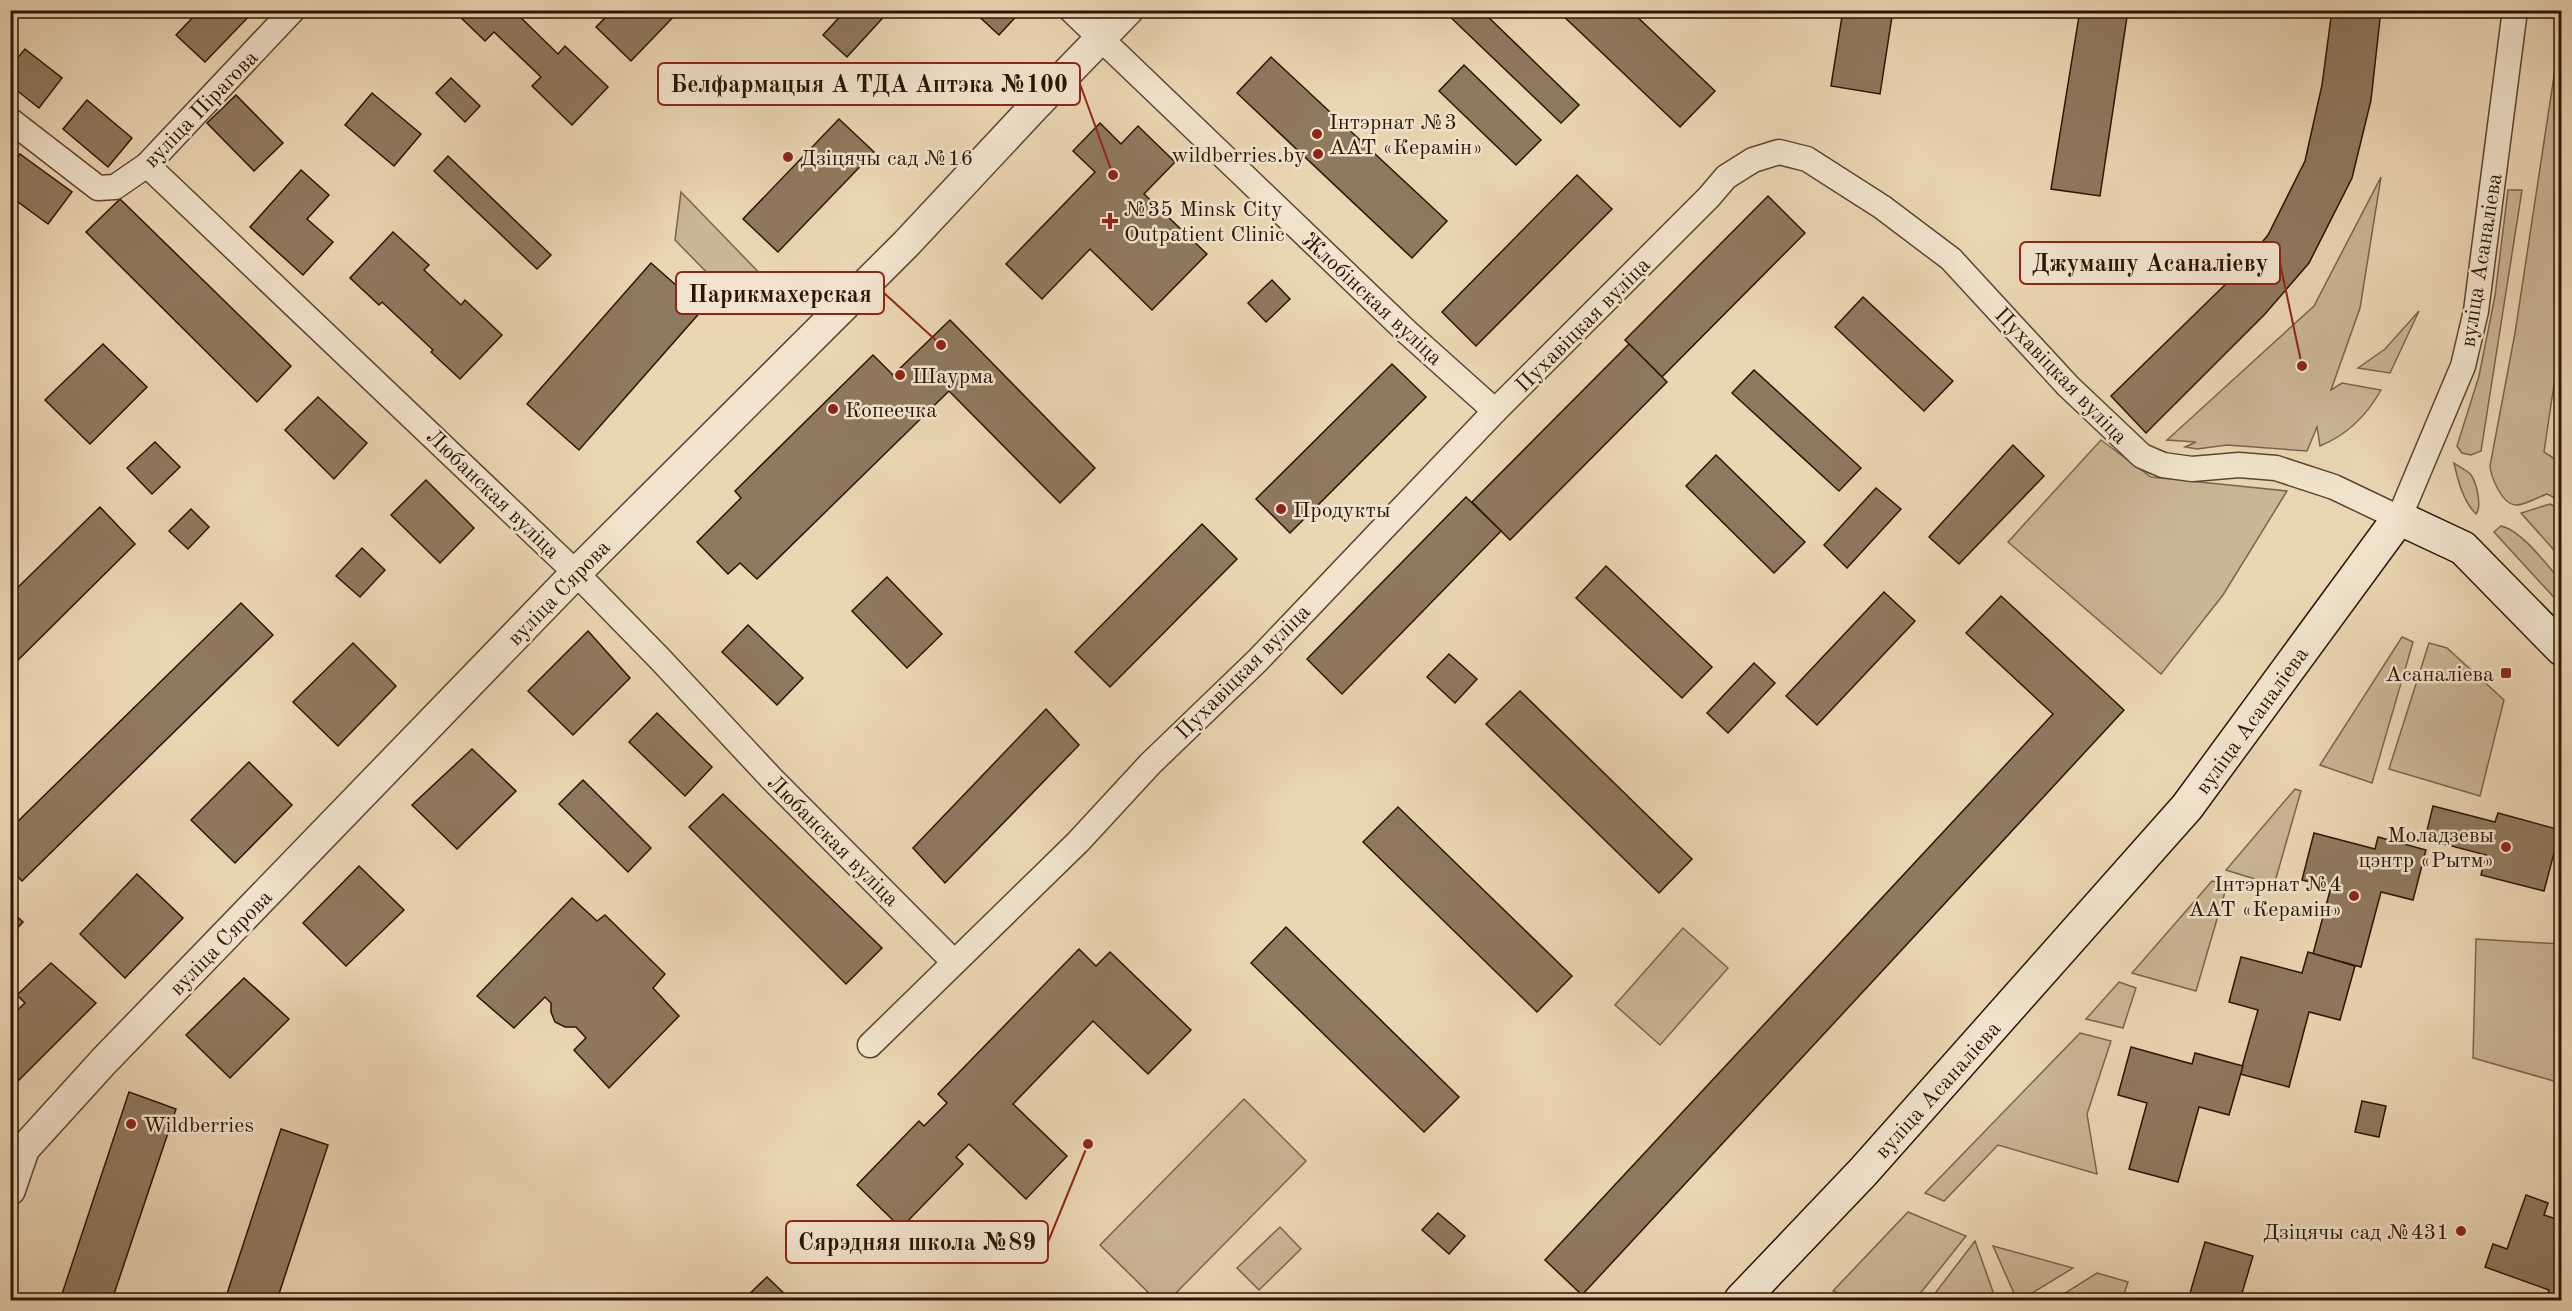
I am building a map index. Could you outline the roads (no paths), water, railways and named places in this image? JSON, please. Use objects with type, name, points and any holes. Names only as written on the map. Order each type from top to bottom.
[{"type":"main road","points":[[2399,518],[2463,548],[2562,649]]},
{"type":"main road","name":"вуліца Асаналіева","points":[[1741,1300],[1863,1173],[2187,807],[2399,518]]},
{"type":"street","name":"вуліца Пірагова","points":[[10,120],[98,188],[115,187],[147,165],[293,10]]},
{"type":"street","name":"Жлобінская вуліца","points":[[1071,10],[1400,325],[1495,411]]},
{"type":"street","name":"вуліца Сярова","points":[[10,1190],[24,1149],[104,1060],[576,573],[906,244],[1128,10]]},
{"type":"street","name":"вуліца Асаналіева","points":[[2399,518],[2463,366],[2476,310],[2515,10]]},
{"type":"street","name":"Пухавіцкая вуліца","points":[[870,1045],[1078,842],[1150,764],[1257,661],[1495,411],[1709,197],[1726,177],[1753,160],[1779,152],[1807,159],[1882,207],[1951,259],[2068,386],[2142,456],[2163,465],[2192,469],[2239,465],[2276,468],[2334,487],[2399,518]]},
{"type":"street","name":"Любанская вуліца","points":[[147,165],[576,573],[772,779],[954,962]]},
{"type":"place","name":"Інтэрнат №3 ААТ «Керамін»","points":[[1317,134]]},
{"type":"place","name":"wildberries.by","points":[[1318,154]]},
{"type":"place","name":"Дзіцячы сад №16","points":[[788,157]]},
{"type":"place","name":"Белфармацыя А ТДА Аптэка №100","points":[[1113,175]]},
{"type":"place","name":"№35 Minsk City Outpatient Clinic","points":[[1110,221]]},
{"type":"place","name":"Парикмахерская","points":[[941,345]]},
{"type":"place","name":"Джумашу Асаналіеву","points":[[2302,366]]},
{"type":"place","name":"Шаурма","points":[[900,375]]},
{"type":"place","name":"Копеечка","points":[[833,409]]},
{"type":"place","name":"Продукты","points":[[1281,509]]},
{"type":"place","name":"Асаналіева","points":[[2506,673]]},
{"type":"place","name":"Моладзевы цэнтр «Рытм»","points":[[2506,847]]},
{"type":"place","name":"Інтэрнат №4 ААТ «Керамін»","points":[[2354,896]]},
{"type":"place","name":"Wildberries","points":[[131,1124]]},
{"type":"place","name":"Сярэдняя школа №89","points":[[1088,1144]]},
{"type":"place","name":"Дзіцячы сад №431","points":[[2461,1231]]}]
